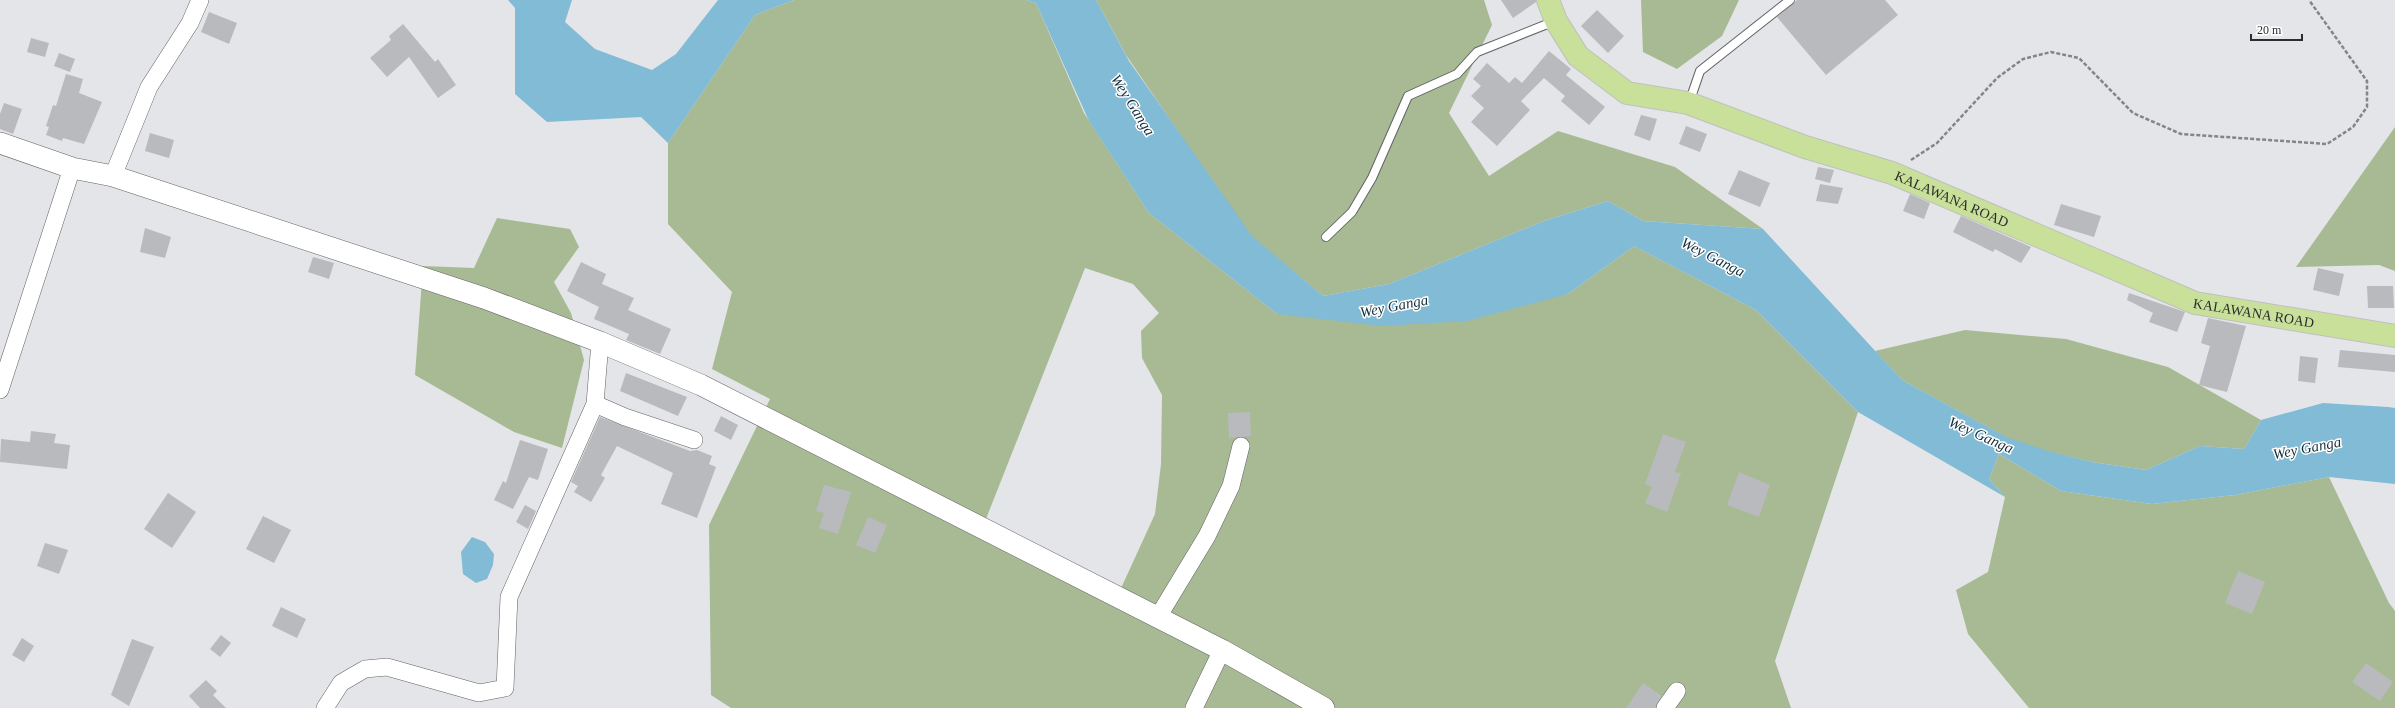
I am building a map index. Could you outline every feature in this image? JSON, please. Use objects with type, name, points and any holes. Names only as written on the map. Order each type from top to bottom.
[{"type":"main road","name":"KALAWANA ROAD","points":[[1548,0],[1556,21],[1578,56],[1627,93],[1688,103],[1805,147],[1892,172],[2195,303],[2395,336]]},
{"type":"street","points":[[113,176],[149,87],[190,23],[200,0]]},
{"type":"street","points":[[0,143],[72,168],[113,176],[484,298],[600,342],[701,385],[1222,650],[1324,708]]},
{"type":"street","points":[[0,390],[72,168]]},
{"type":"street","points":[[316,708],[341,684],[365,670],[387,667],[479,693],[505,688],[509,597],[595,404],[600,342]]},
{"type":"street","points":[[595,404],[625,417],[694,440]]},
{"type":"street","points":[[1158,617],[1211,529],[1231,486],[1241,446]]},
{"type":"street","points":[[1194,708],[1222,650]]},
{"type":"street","points":[[325,708],[341,684]]},
{"type":"street","points":[[1665,708],[1677,691]]},
{"type":"lane","points":[[1688,103],[1700,71],[1790,0]]},
{"type":"lane","points":[[1326,237],[1352,212],[1368,184],[1408,96],[1457,74],[1477,52],[1556,21]]},
{"type":"path","points":[[1892,172],[1937,143],[1997,78],[2024,59],[2051,52],[2079,58],[2133,113],[2181,134],[2327,144],[2353,127],[2368,107],[2367,81],[2309,0]]},
{"type":"green space","points":[[794,0],[1026,0],[1036,3],[1084,113],[1149,213],[1277,314],[1568,294],[1634,246],[1756,310],[1858,412],[1775,661],[1791,708],[731,708],[711,695],[709,525],[770,399],[712,369],[732,292],[668,224],[668,143],[755,15]],"holes":[[[1085,268],[1133,284],[1159,313],[1141,331],[1142,358],[1162,395],[1161,464],[1155,514],[1117,597],[1204,653],[984,524]]]},
{"type":"green space","points":[[1096,0],[1484,0],[1492,25],[1449,113],[1489,176],[1558,131],[1675,167],[1763,229],[1643,221],[1608,201],[1544,221],[1389,284],[1323,296],[1248,234],[1126,55]]},
{"type":"green space","points":[[1641,0],[1739,0],[1722,36],[1677,69],[1643,52]]},
{"type":"green space","points":[[2395,127],[2395,271],[2379,265],[2296,267]]},
{"type":"green space","points":[[497,218],[570,229],[579,247],[554,282],[571,313],[584,360],[562,448],[514,432],[415,375],[423,266],[474,268]]},
{"type":"green space","points":[[1965,330],[2066,339],[2168,367],[2261,420],[2244,449],[2200,446],[2146,470],[2092,462],[2020,445],[1902,380],[1875,351]]},
{"type":"green space","points":[[1999,454],[2061,491],[2152,504],[2235,495],[2329,477],[2389,603],[2395,611],[2395,708],[2029,708],[1968,634],[1956,590],[1988,572],[2005,497],[1989,479]]},
{"type":"water","points":[[508,0],[572,0],[565,22],[595,49],[652,70],[676,54],[718,0],[794,0],[755,15],[668,143],[641,117],[547,122],[515,94],[515,8]]},
{"type":"water","name":"Wey Ganga","points":[[1026,0],[1096,0],[1129,61],[1252,236],[1323,296],[1389,284],[1544,221],[1608,201],[1643,221],[1763,229],[1902,380],[2006,437],[2048,451],[2092,462],[2146,470],[2200,446],[2244,449],[2261,420],[2323,403],[2388,407],[2395,408],[2395,484],[2329,477],[2235,495],[2152,504],[2061,491],[1999,454],[1989,479],[2005,497],[1858,412],[1756,310],[1634,246],[1568,294],[1467,321],[1381,326],[1277,314],[1149,213],[1089,121],[1036,3]]},
{"type":"water","points":[[472,537],[485,542],[494,554],[493,565],[487,579],[476,583],[463,574],[461,552]]},
{"type":"building","points":[[1501,0],[1536,0],[1536,2],[1513,18]]},
{"type":"building","points":[[1797,0],[1885,0],[1898,15],[1826,75],[1777,17]]},
{"type":"building","points":[[1597,10],[1624,36],[1608,53],[1581,26]]},
{"type":"building","points":[[209,12],[237,23],[229,44],[201,32]]},
{"type":"building","points":[[403,24],[435,62],[438,59],[456,85],[438,98],[409,57],[387,77],[370,58],[391,40],[389,36]]},
{"type":"building","points":[[31,38],[49,43],[45,57],[27,52]]},
{"type":"building","points":[[1549,51],[1571,69],[1566,75],[1605,107],[1589,125],[1561,101],[1565,96],[1544,78],[1521,101],[1530,110],[1497,146],[1471,122],[1484,108],[1471,96],[1481,86],[1473,79],[1487,63],[1509,83],[1515,77],[1522,83]]},
{"type":"building","points":[[59,53],[75,59],[70,72],[54,66]]},
{"type":"building","points":[[66,74],[83,79],[79,93],[102,102],[84,144],[63,138],[62,141],[46,135],[49,127],[46,126],[53,105],[56,106]]},
{"type":"building","points":[[4,103],[22,109],[13,134],[0,129],[0,114]]},
{"type":"building","points":[[1641,115],[1657,119],[1650,141],[1634,135]]},
{"type":"building","points":[[1686,126],[1707,134],[1700,152],[1679,144]]},
{"type":"building","points":[[150,133],[174,140],[169,158],[145,151]]},
{"type":"building","points":[[1818,167],[1834,170],[1830,183],[1815,179]]},
{"type":"building","points":[[1739,170],[1770,183],[1760,207],[1728,194]]},
{"type":"building","points":[[1820,184],[1843,188],[1838,204],[1816,201]]},
{"type":"building","points":[[1910,194],[1930,203],[1924,219],[1903,211]]},
{"type":"building","points":[[2061,204],[2101,216],[2094,237],[2054,225]]},
{"type":"building","points":[[1961,216],[2031,247],[2021,263],[1995,249],[1993,252],[1953,232]]},
{"type":"building","points":[[145,228],[171,237],[165,258],[140,252]]},
{"type":"building","points":[[313,257],[334,263],[329,279],[308,272]]},
{"type":"building","points":[[581,262],[606,274],[602,284],[634,298],[628,310],[671,329],[660,354],[626,340],[629,334],[594,319],[599,307],[567,291]]},
{"type":"building","points":[[2318,268],[2344,274],[2339,296],[2313,290]]},
{"type":"building","points":[[2367,286],[2393,286],[2394,308],[2368,308]]},
{"type":"building","points":[[2129,293],[2185,312],[2177,332],[2149,322],[2153,313],[2127,300]]},
{"type":"building","points":[[2208,318],[2246,326],[2227,392],[2199,385],[2210,346],[2201,343]]},
{"type":"building","points":[[2340,350],[2395,355],[2395,372],[2338,367]]},
{"type":"building","points":[[2300,356],[2318,358],[2315,383],[2298,381]]},
{"type":"building","points":[[626,373],[687,397],[678,416],[620,391]]},
{"type":"building","points":[[1250,412],[1251,436],[1229,438],[1228,413]]},
{"type":"building","points":[[721,416],[738,425],[731,440],[714,431]]},
{"type":"building","points":[[600,417],[690,451],[697,450],[712,456],[709,464],[716,467],[697,518],[661,504],[673,473],[617,446],[601,475],[605,478],[591,502],[574,492],[578,486],[571,482]]},
{"type":"building","points":[[31,431],[56,434],[54,443],[70,445],[67,469],[0,462],[1,439],[30,442]]},
{"type":"building","points":[[1663,434],[1686,442],[1675,472],[1681,473],[1667,512],[1645,503],[1652,487],[1645,484]]},
{"type":"building","points":[[520,440],[548,449],[538,480],[529,477],[513,509],[494,500],[503,481],[506,483]]},
{"type":"building","points":[[1739,472],[1770,485],[1759,517],[1727,505]]},
{"type":"building","points":[[824,485],[851,492],[838,534],[819,528],[824,513],[816,511]]},
{"type":"building","points":[[168,493],[196,512],[172,548],[144,529]]},
{"type":"building","points":[[525,505],[536,511],[528,529],[516,522]]},
{"type":"building","points":[[263,516],[291,530],[274,563],[246,549]]},
{"type":"building","points":[[868,517],[887,525],[875,553],[856,545]]},
{"type":"building","points":[[45,543],[68,550],[59,574],[37,566]]},
{"type":"building","points":[[2238,571],[2265,582],[2252,614],[2225,603]]},
{"type":"building","points":[[281,607],[306,619],[297,638],[272,626]]},
{"type":"building","points":[[221,635],[231,643],[220,657],[210,649]]},
{"type":"building","points":[[22,638],[34,646],[24,662],[12,655]]},
{"type":"building","points":[[132,639],[154,647],[129,706],[111,695]]},
{"type":"building","points":[[2366,663],[2393,682],[2380,701],[2352,682]]},
{"type":"building","points":[[206,680],[217,691],[213,695],[226,708],[200,708],[189,696]]},
{"type":"building","points":[[1643,683],[1662,696],[1655,708],[1626,708]]}]
